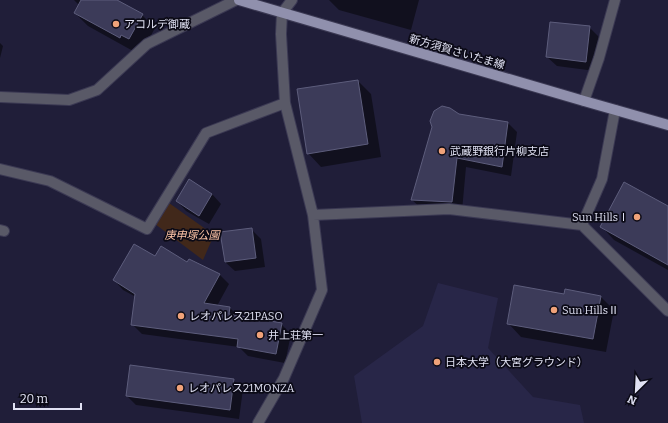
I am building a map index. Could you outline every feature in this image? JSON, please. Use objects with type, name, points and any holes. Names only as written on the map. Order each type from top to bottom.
[{"type":"main road","name":"新方須賀さいたま線","points":[[239,0],[668,125]]},
{"type":"street","points":[[0,97],[69,100],[97,90],[147,44],[236,0]]},
{"type":"street","points":[[258,423],[284,378],[322,290],[313,215],[285,103],[281,34],[282,13],[292,0]]},
{"type":"street","points":[[584,101],[599,58],[615,0]]},
{"type":"street","points":[[0,169],[50,181],[147,229],[206,133],[285,103]]},
{"type":"street","points":[[582,226],[602,179],[615,110]]},
{"type":"street","points":[[313,215],[449,209],[582,226],[668,311]]},
{"type":"shaded area","name":"日本大学（大宮グラウンド）","points":[[438,283],[498,298],[488,348],[533,397],[580,405],[584,423],[362,423],[354,376],[423,326]]},
{"type":"green space","name":"庚申塚公園","points":[[169,203],[214,235],[203,260],[155,224]]},
{"type":"building","name":"アコルデ御蔵","points":[[81,0],[117,0],[143,14],[129,39],[121,35],[120,38],[74,13]]},
{"type":"building","points":[[550,22],[590,26],[586,62],[546,57]]},
{"type":"building","points":[[358,80],[368,144],[307,154],[297,89]]},
{"type":"building","points":[[442,106],[450,108],[459,114],[508,122],[502,167],[457,158],[452,202],[411,200],[432,127],[430,121],[434,111]]},
{"type":"building","points":[[189,179],[212,194],[199,216],[176,201]]},
{"type":"building","name":"Sun HillsⅠ","points":[[624,182],[668,206],[668,265],[600,227]]},
{"type":"building","points":[[252,228],[256,258],[225,262],[220,232]]},
{"type":"building","points":[[134,244],[155,256],[161,246],[187,262],[189,259],[220,274],[204,303],[230,307],[229,314],[282,323],[276,354],[237,347],[238,339],[131,325],[135,294],[113,280]]},
{"type":"building","name":"Sun HillsⅡ","points":[[514,285],[564,294],[565,289],[601,296],[593,339],[507,324]]},
{"type":"building","name":"レオパレス21MONZA","points":[[130,365],[234,379],[230,410],[126,396]]},
{"type":"place","name":"アコルデ御蔵","points":[[116,24]]},
{"type":"place","name":"武蔵野銀行片柳支店","points":[[442,151]]},
{"type":"place","name":"Sun HillsⅠ","points":[[637,217]]},
{"type":"place","name":"Sun HillsⅡ","points":[[554,310]]},
{"type":"place","name":"レオパレス21PASO","points":[[181,316]]},
{"type":"place","name":"井上荘第一","points":[[260,335]]},
{"type":"place","name":"日本大学（大宮グラウンド）","points":[[437,362]]},
{"type":"place","name":"レオパレス21MONZA","points":[[180,388]]}]
